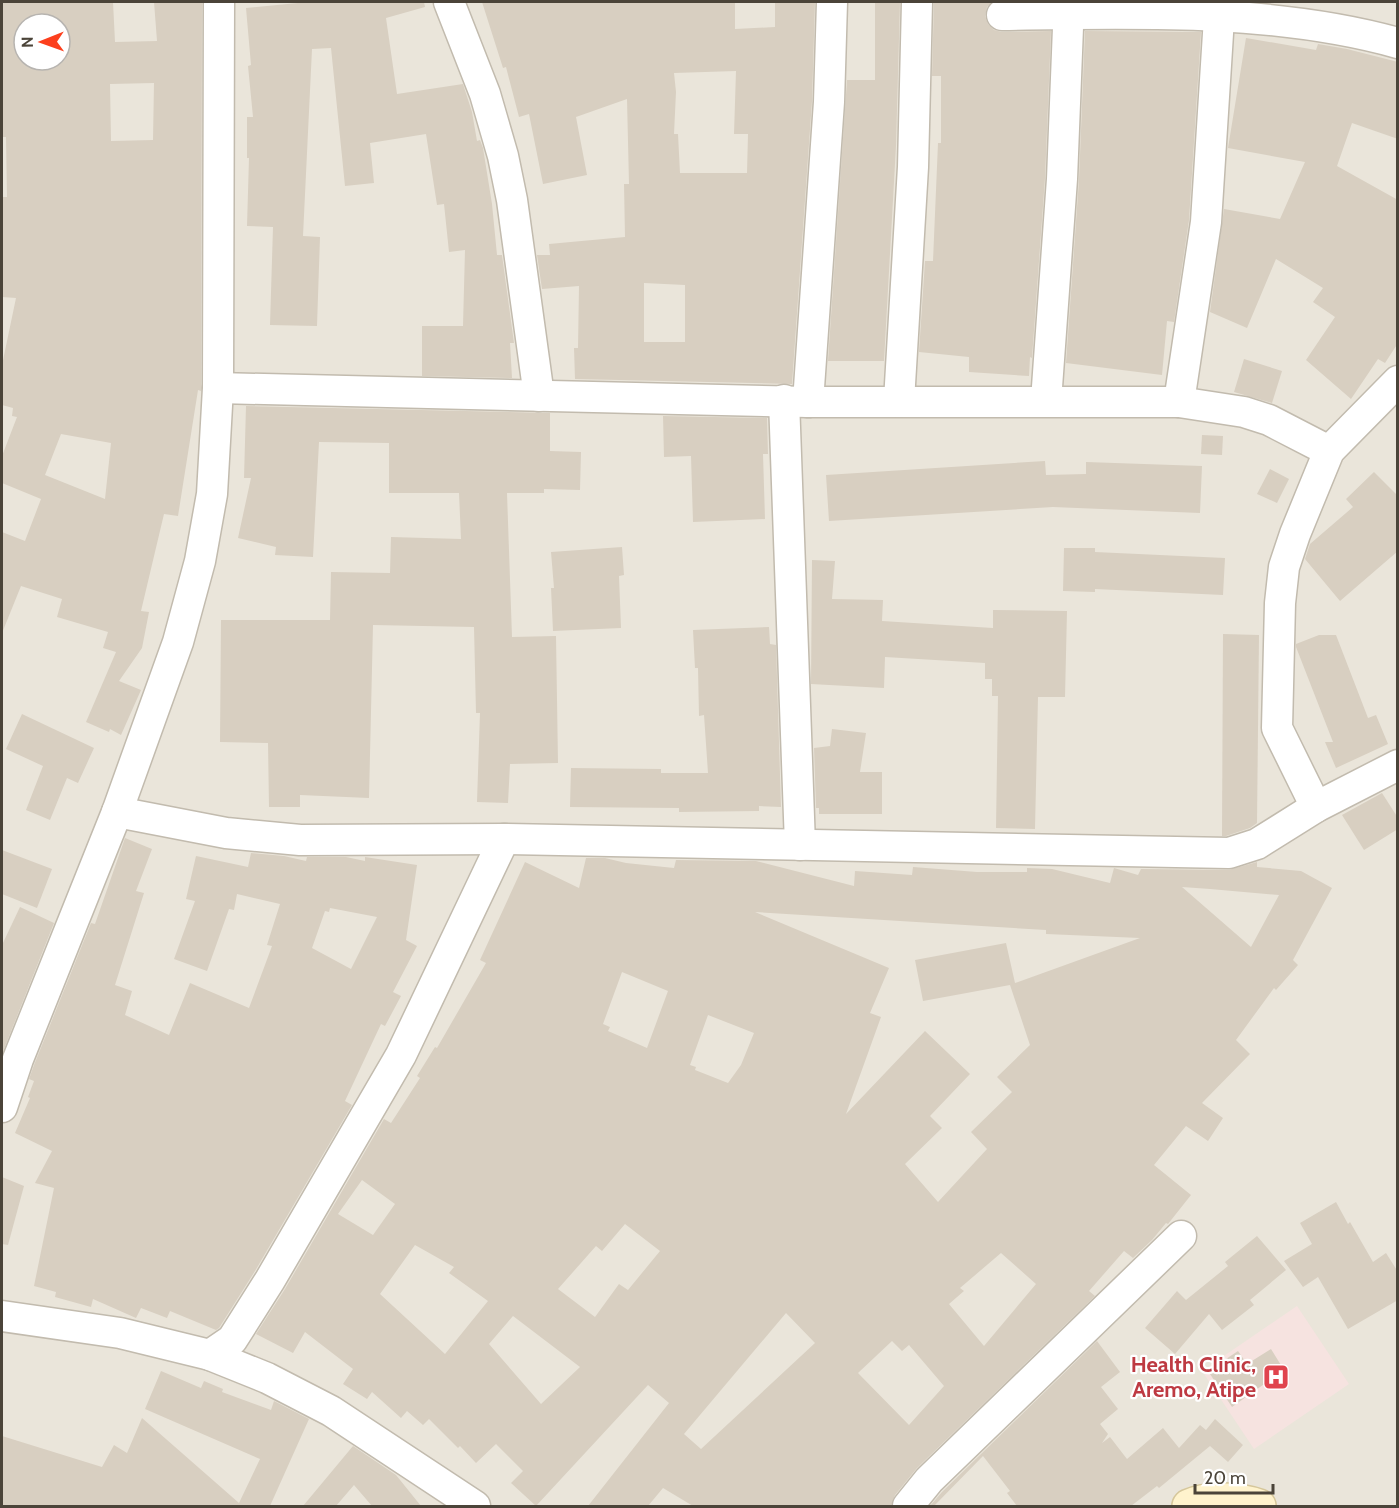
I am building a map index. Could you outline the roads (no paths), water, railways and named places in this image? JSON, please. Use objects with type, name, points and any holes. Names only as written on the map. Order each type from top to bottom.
[{"type":"street","points":[[2,1107],[18,1059],[117,812],[178,642],[200,561],[212,494],[218,388],[219,2]]},
{"type":"street","points":[[449,2],[485,94],[503,156],[512,200],[539,396]]},
{"type":"street","points":[[800,844],[796,401],[829,102],[832,2]]},
{"type":"street","points":[[899,401],[913,167],[917,2]]},
{"type":"street","points":[[1046,401],[1062,179],[1069,8]]},
{"type":"street","points":[[1002,15],[1069,8],[1220,9],[1371,35],[1398,43]]},
{"type":"street","points":[[1179,402],[1206,222],[1220,9]]},
{"type":"street","points":[[1316,807],[1277,728],[1280,603],[1284,567],[1329,451],[1398,381]]},
{"type":"street","points":[[218,388],[796,401],[1179,402],[1244,412],[1269,420],[1329,451]]},
{"type":"street","points":[[117,812],[226,833],[300,840],[504,839],[1229,853],[1257,844],[1316,807],[1398,765]]},
{"type":"street","points":[[210,1355],[232,1340],[270,1280],[401,1055],[504,839]]},
{"type":"street","points":[[908,1506],[929,1480],[1181,1236]]},
{"type":"street","points":[[2,1316],[120,1333],[210,1355],[267,1378],[331,1411],[475,1506]]},
{"type":"street","points":[[1189,1506],[1197,1502],[1228,1500],[1259,1506]]},
{"type":"place","name":"Health Clinic, Aremo, Atipe","points":[[1276,1377]]}]
